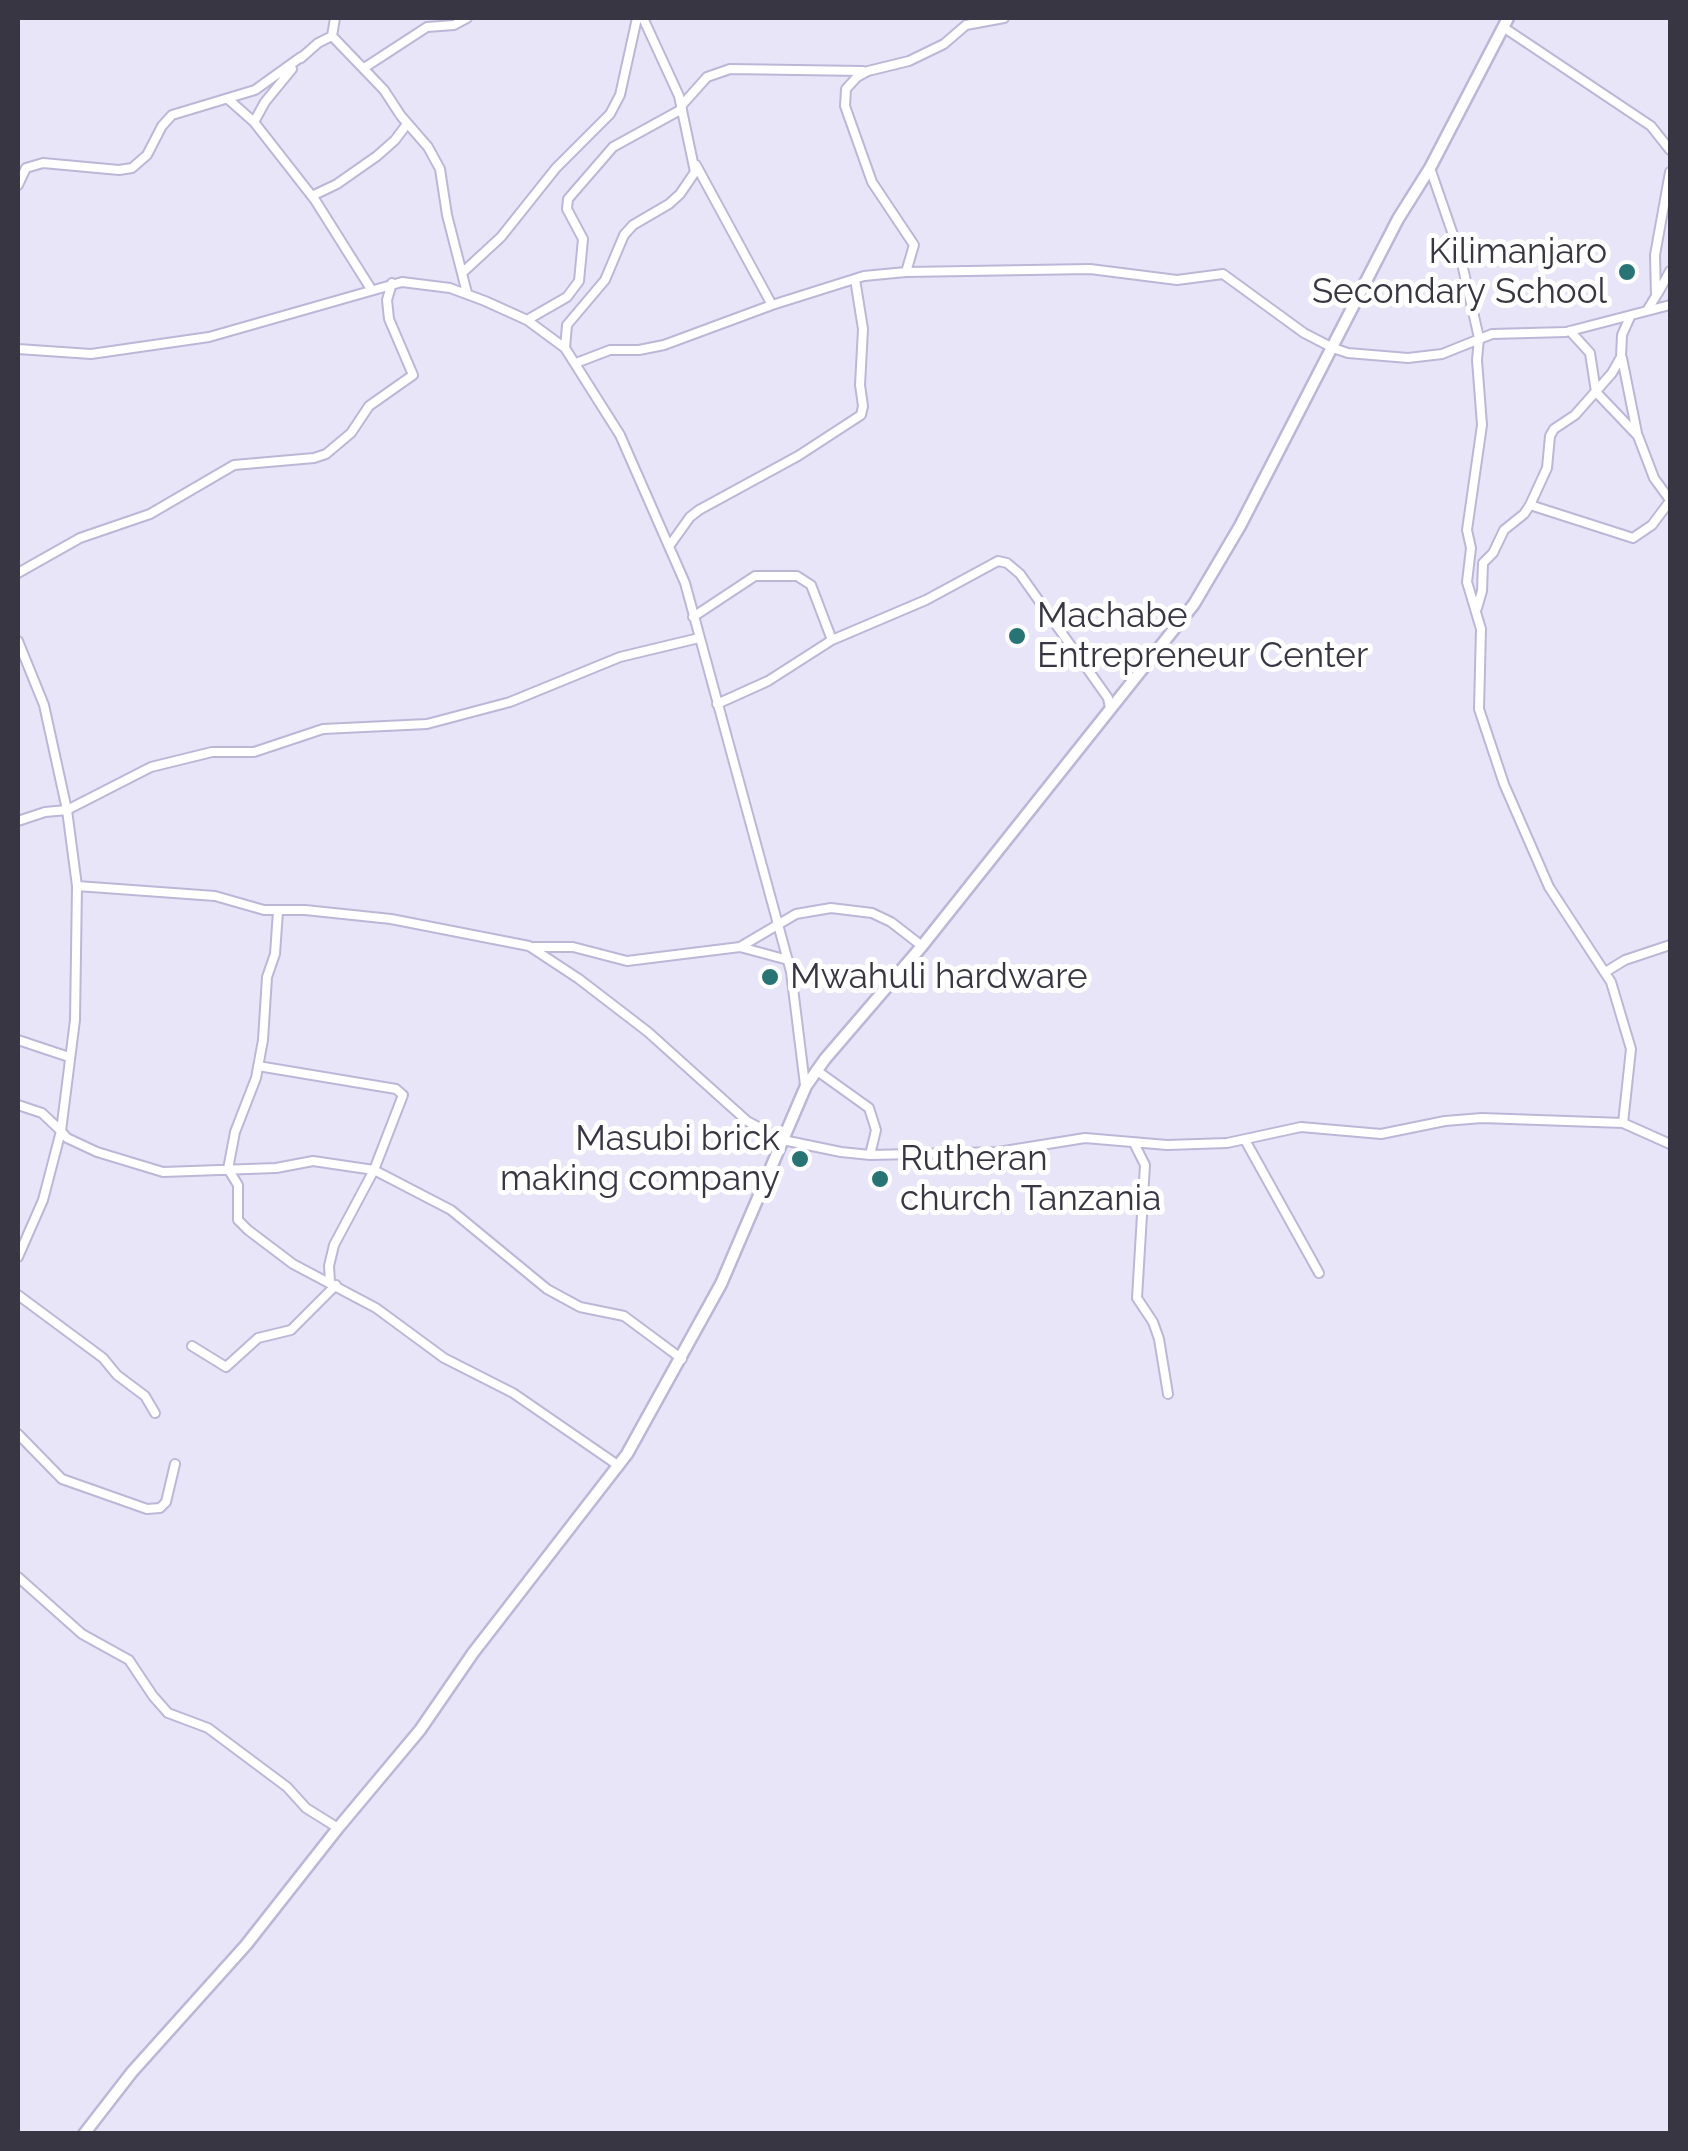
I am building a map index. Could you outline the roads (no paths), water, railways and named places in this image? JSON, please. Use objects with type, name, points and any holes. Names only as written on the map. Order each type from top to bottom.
[{"type":"street","points":[[332,36],[335,18]]},
{"type":"street","points":[[364,68],[427,27],[454,25],[467,18]]},
{"type":"street","points":[[640,18],[682,107],[696,165],[772,304]]},
{"type":"street","points":[[462,273],[501,237],[556,168],[610,114],[620,95],[640,18]]},
{"type":"street","points":[[906,272],[914,245],[872,182],[843,98],[857,77],[868,71],[909,60],[944,44],[966,25],[1004,18]]},
{"type":"street","points":[[84,2134],[132,2072],[246,1945],[420,1730],[474,1653],[619,1466],[721,1284],[806,1086],[1194,604],[1240,526],[1398,220],[1430,168],[1506,22],[1651,126],[1670,150]]},
{"type":"street","points":[[18,185],[26,168],[33,164],[132,168],[148,155],[167,119],[263,86],[318,42],[332,36]]},
{"type":"street","points":[[332,36],[384,90],[440,168],[444,201],[467,293]]},
{"type":"street","points":[[254,122],[265,102],[302,57]]},
{"type":"street","points":[[527,320],[571,294],[579,281],[583,239],[568,209],[568,199],[613,147],[682,107],[707,76],[730,69],[868,71]]},
{"type":"street","points":[[228,98],[254,122],[312,196],[371,289]]},
{"type":"street","points":[[312,196],[377,156],[407,124]]},
{"type":"street","points":[[565,348],[567,325],[605,280],[624,235],[680,194],[696,165]]},
{"type":"street","points":[[1430,168],[1460,256],[1479,338],[1482,424],[1467,525],[1471,548],[1468,582],[1482,642],[1478,702],[1489,744],[1549,888],[1607,972],[1631,1049],[1622,1124]]},
{"type":"street","points":[[1656,296],[1655,255],[1670,172]]},
{"type":"street","points":[[576,363],[610,350],[664,345],[772,304],[855,279],[906,272],[1090,270],[1177,280],[1224,274],[1304,333],[1333,348],[1408,358],[1442,354],[1479,338],[1503,333],[1570,331],[1670,305]]},
{"type":"street","points":[[1648,309],[1670,272]]},
{"type":"street","points":[[670,545],[694,514],[798,456],[860,415],[864,406],[860,385],[864,339],[855,279]]},
{"type":"street","points":[[18,573],[80,538],[150,514],[234,465],[326,454],[351,433],[369,406],[413,375],[388,319],[387,300],[392,283]]},
{"type":"street","points":[[18,349],[91,354],[209,337],[392,283],[432,284],[467,293],[527,320],[565,348],[620,435],[670,545],[788,960],[806,1086]]},
{"type":"street","points":[[1530,505],[1633,538],[1652,525],[1670,501],[1654,478],[1638,436],[1622,354],[1622,335],[1630,316]]},
{"type":"street","points":[[1570,331],[1590,352],[1596,392],[1638,436]]},
{"type":"street","points":[[1476,608],[1482,592],[1483,563],[1494,553],[1504,530],[1530,505],[1547,468],[1552,433],[1596,392],[1622,354]]},
{"type":"street","points":[[717,704],[768,681],[832,640],[926,600],[990,563],[1003,561],[1020,574],[1108,698],[1110,711]]},
{"type":"street","points":[[693,617],[755,576],[797,576],[811,584],[832,640]]},
{"type":"street","points":[[18,822],[45,812],[67,810],[150,767],[212,752],[254,752],[323,730],[439,721],[510,702],[620,657],[698,638]]},
{"type":"street","points":[[18,642],[44,705],[67,810],[77,886],[75,1020],[61,1132],[42,1200],[18,1257]]},
{"type":"street","points":[[77,886],[215,896],[264,910],[391,919],[529,946],[573,948],[627,962],[740,946],[778,922],[811,910],[862,911],[891,922],[922,946]]},
{"type":"street","points":[[278,911],[258,1066],[234,1132],[228,1169],[238,1184],[242,1225],[293,1264],[376,1308],[415,1340],[543,1412],[619,1466]]},
{"type":"street","points":[[1607,972],[1624,960],[1670,945]]},
{"type":"street","points":[[529,946],[648,1032],[746,1121],[783,1140],[870,1155],[998,1152],[1072,1139],[1167,1145],[1245,1140],[1301,1127],[1382,1134],[1482,1118],[1622,1124],[1670,1144]]},
{"type":"street","points":[[740,946],[788,960]]},
{"type":"street","points":[[18,1040],[69,1057]]},
{"type":"street","points":[[258,1066],[400,1091],[404,1099],[374,1170],[334,1245],[328,1266],[333,1284]]},
{"type":"street","points":[[816,1070],[863,1100],[869,1108],[876,1130],[870,1155]]},
{"type":"street","points":[[42,1113],[63,1100]]},
{"type":"street","points":[[18,1105],[42,1113],[70,1141],[153,1171],[276,1168],[314,1161],[374,1170],[451,1210],[547,1289],[580,1307],[624,1316],[682,1359]]},
{"type":"street","points":[[1245,1140],[1319,1273]]},
{"type":"street","points":[[1134,1143],[1144,1165],[1136,1298],[1159,1340],[1168,1394]]},
{"type":"street","points":[[192,1346],[226,1367],[258,1338],[291,1330],[333,1284]]},
{"type":"street","points":[[18,1295],[103,1358],[144,1396],[155,1413]]},
{"type":"street","points":[[18,1434],[62,1479],[147,1510],[160,1508],[166,1502],[174,1464]]},
{"type":"street","points":[[18,1577],[82,1634],[135,1665],[168,1713],[208,1728],[287,1787],[306,1808],[338,1828]]},
{"type":"place","name":"Kilimanjaro Secondary School","points":[[1627,272]]},
{"type":"place","name":"Machabe Entrepreneur Center","points":[[1017,636]]},
{"type":"place","name":"Mwahuli hardware","points":[[770,977]]},
{"type":"place","name":"Masubi brick making company","points":[[800,1159]]},
{"type":"place","name":"Rutheran church Tanzania","points":[[880,1179]]}]
